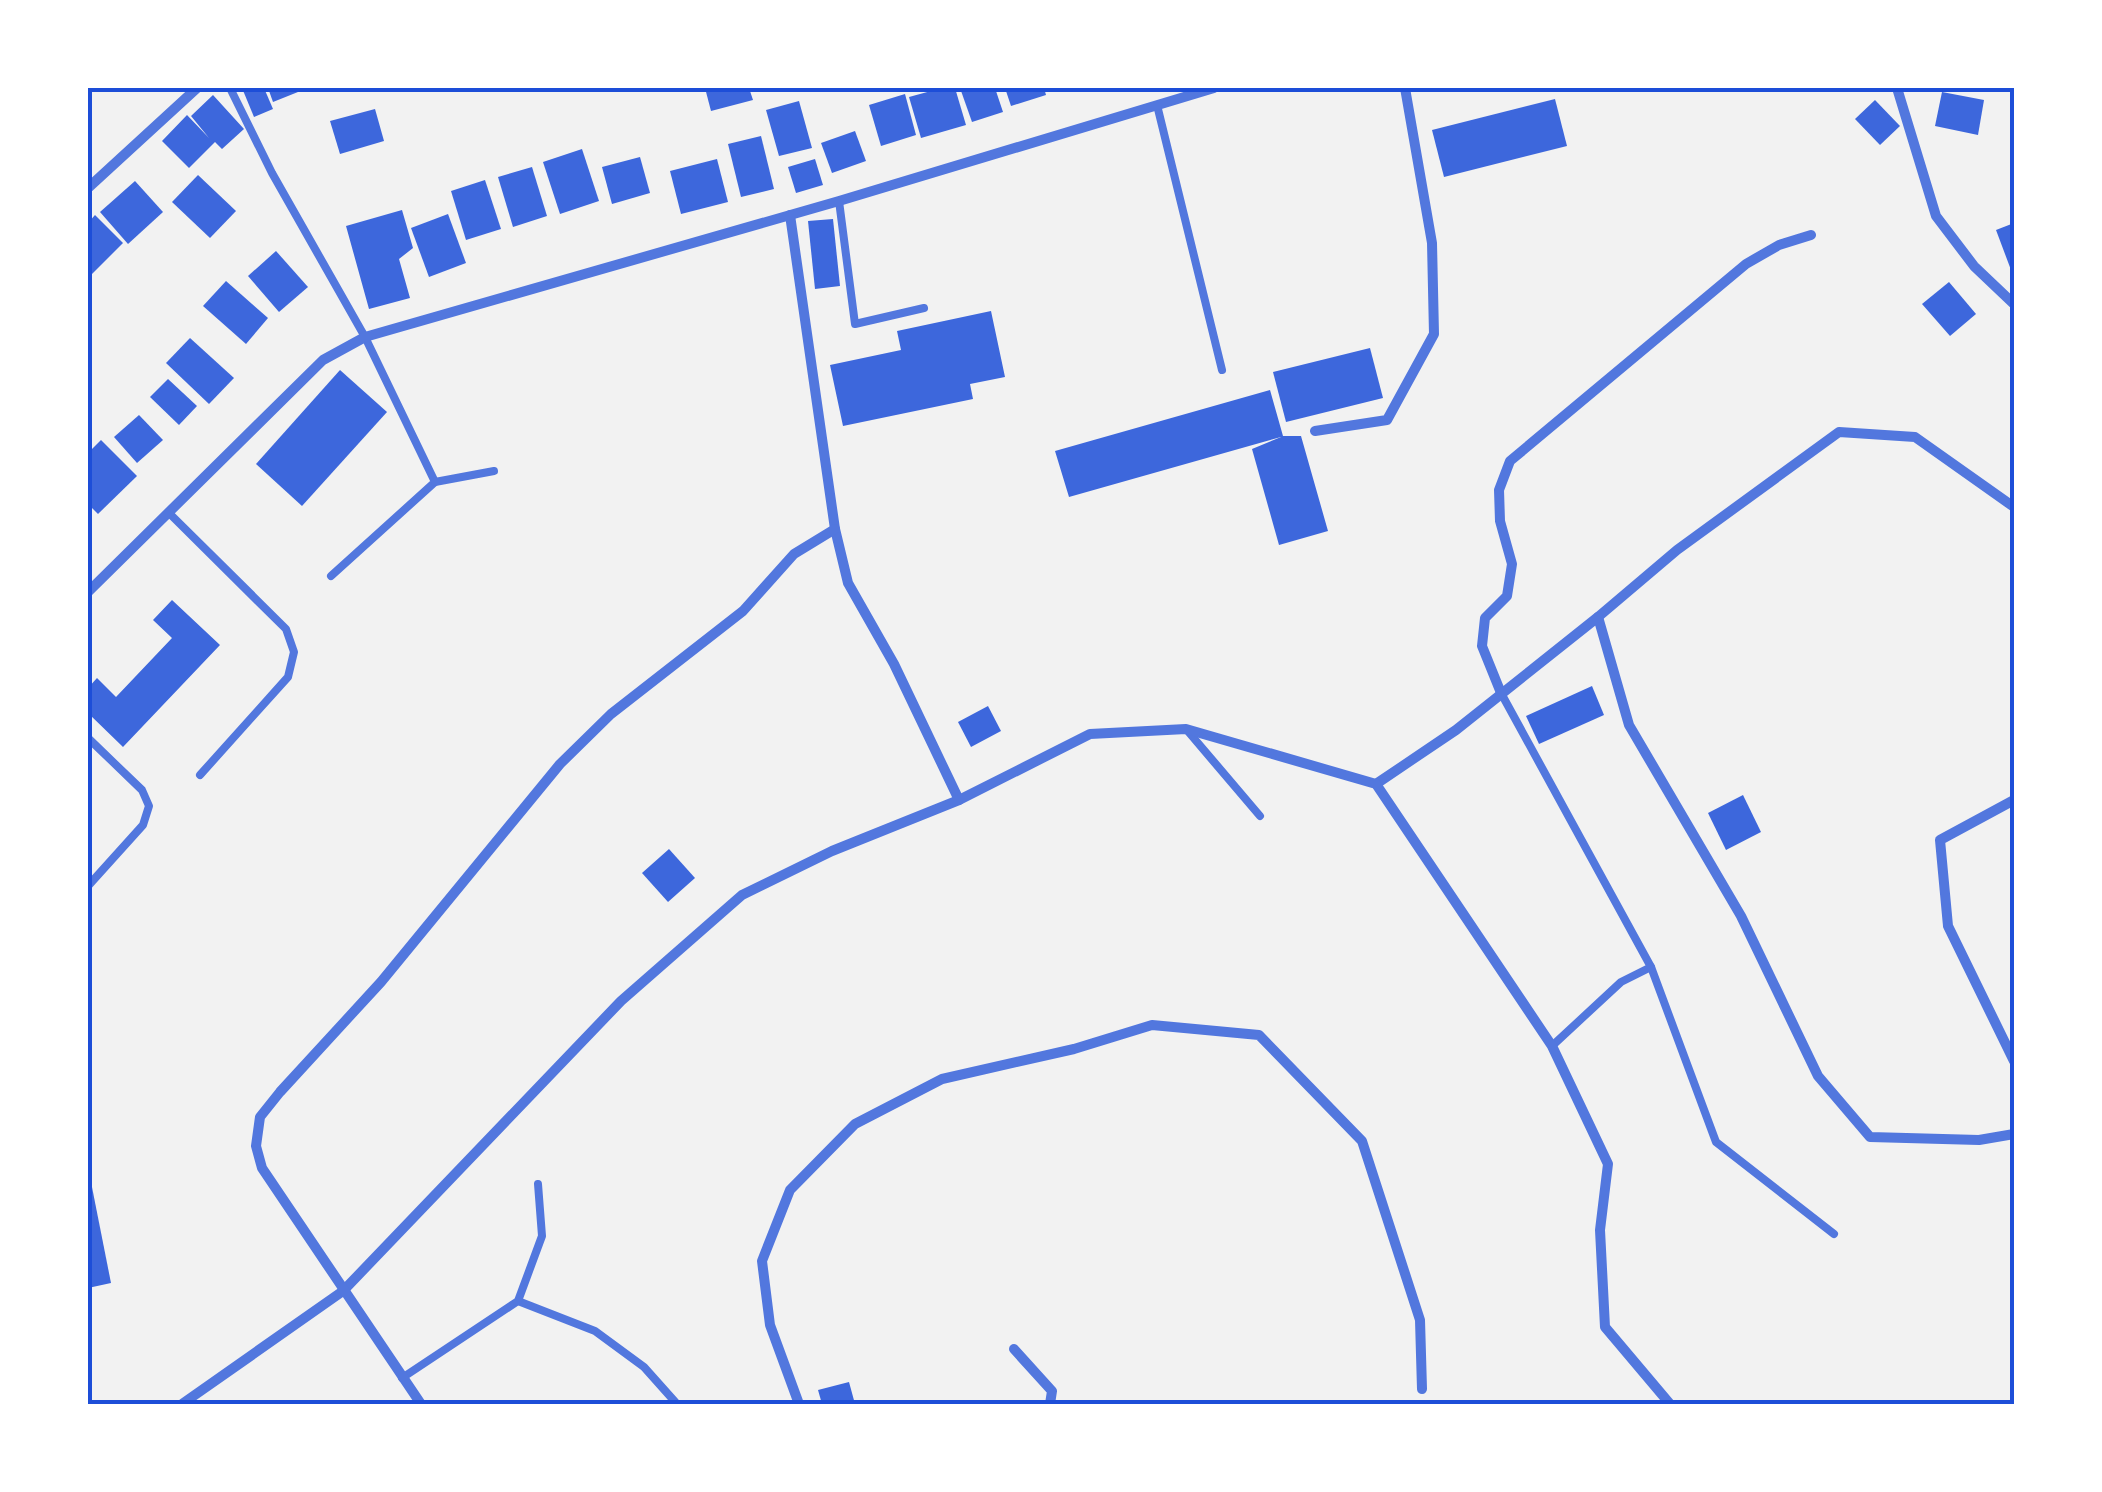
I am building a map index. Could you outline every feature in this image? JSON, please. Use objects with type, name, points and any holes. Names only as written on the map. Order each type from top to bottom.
[{"type":"street","points":[[88,188],[198,88]]},
{"type":"street","points":[[88,592],[322,360],[365,338],[1214,88]]},
{"type":"street","points":[[1315,432],[1388,420],[1434,334],[1432,242],[1405,88]]},
{"type":"street","points":[[1897,88],[1936,216],[1974,266],[2014,304]]},
{"type":"street","points":[[790,215],[835,529],[848,582],[894,664],[959,800]]},
{"type":"street","points":[[1501,693],[1482,646],[1485,618],[1507,596],[1512,564],[1500,521],[1499,490],[1510,461],[1746,264],[1780,244],[1810,235]]},
{"type":"street","points":[[1376,784],[1456,730],[1677,550],[1839,432],[1914,437],[2014,507]]},
{"type":"street","points":[[421,1404],[262,1168],[256,1146],[260,1117],[380,982],[560,764],[611,714],[743,611],[794,554],[835,529]]},
{"type":"street","points":[[1598,617],[1629,725],[1742,916],[1818,1076],[1870,1137],[1979,1140],[2014,1134]]},
{"type":"street","points":[[182,1404],[344,1291],[621,1001],[742,894],[832,850],[959,800],[1090,734],[1186,729],[1376,784],[1552,1046],[1608,1164],[1600,1230],[1605,1327],[1670,1404]]},
{"type":"street","points":[[2014,800],[1940,840],[1948,926],[2014,1060]]},
{"type":"street","points":[[799,1404],[770,1325],[762,1260],[790,1190],[856,1124],[942,1078],[1074,1049],[1152,1025],[1258,1035],[1362,1141],[1420,1320],[1422,1389]]},
{"type":"street","points":[[1014,1349],[1052,1391],[1050,1404]]},
{"type":"lane","points":[[230,88],[272,173],[365,338],[435,482]]},
{"type":"lane","points":[[1157,105],[1222,370]]},
{"type":"lane","points":[[839,201],[855,324],[924,308]]},
{"type":"lane","points":[[332,576],[435,482],[494,472]]},
{"type":"lane","points":[[170,512],[286,630],[294,652],[288,677],[200,775]]},
{"type":"lane","points":[[1501,693],[1651,968],[1716,1142],[1834,1234]]},
{"type":"lane","points":[[1186,729],[1260,816]]},
{"type":"lane","points":[[88,738],[142,790],[149,806],[143,825],[88,886]]},
{"type":"lane","points":[[1552,1046],[1621,982],[1651,968]]},
{"type":"lane","points":[[402,1378],[518,1301],[542,1236],[538,1184]]},
{"type":"lane","points":[[518,1301],[595,1332],[644,1367],[677,1404]]},
{"type":"building","points":[[242,88],[264,88],[273,109],[254,117]]},
{"type":"building","points":[[268,88],[308,88],[273,102]]},
{"type":"building","points":[[705,88],[749,88],[753,100],[711,111]]},
{"type":"building","points":[[955,88],[966,125],[921,138],[909,97]]},
{"type":"building","points":[[960,88],[995,88],[1003,112],[972,122]]},
{"type":"building","points":[[1005,88],[1044,88],[1046,95],[1011,106]]},
{"type":"building","points":[[1942,92],[1984,100],[1978,135],[1935,126]]},
{"type":"building","points":[[905,94],[916,135],[881,146],[869,105]]},
{"type":"building","points":[[213,95],[244,129],[222,149],[215,142],[189,168],[162,141],[187,115],[209,138],[191,116]]},
{"type":"building","points":[[1555,99],[1567,146],[1444,177],[1432,130]]},
{"type":"building","points":[[1875,100],[1900,126],[1880,145],[1855,119]]},
{"type":"building","points":[[799,101],[812,148],[779,156],[766,110]]},
{"type":"building","points":[[375,109],[384,141],[340,154],[330,121]]},
{"type":"building","points":[[855,131],[866,161],[832,173],[821,143]]},
{"type":"building","points":[[761,136],[774,189],[741,197],[728,144]]},
{"type":"building","points":[[582,149],[599,201],[560,214],[543,162]]},
{"type":"building","points":[[640,157],[650,193],[612,204],[602,167]]},
{"type":"building","points":[[717,159],[728,202],[681,214],[670,171]]},
{"type":"building","points":[[815,159],[823,185],[796,193],[788,167]]},
{"type":"building","points":[[532,167],[547,216],[513,227],[498,177]]},
{"type":"building","points":[[198,175],[236,211],[210,238],[172,202]]},
{"type":"building","points":[[485,180],[501,229],[466,240],[451,191]]},
{"type":"building","points":[[135,181],[163,212],[128,244],[100,212]]},
{"type":"building","points":[[402,210],[413,248],[399,259],[410,298],[369,309],[346,226]]},
{"type":"building","points":[[448,214],[466,263],[429,277],[411,228]]},
{"type":"building","points":[[95,215],[123,243],[88,278],[88,223]]},
{"type":"building","points":[[833,219],[840,286],[815,289],[808,221]]},
{"type":"building","points":[[2014,223],[2014,278],[1996,230]]},
{"type":"building","points":[[276,251],[308,287],[279,312],[248,276]]},
{"type":"building","points":[[226,281],[268,318],[246,344],[203,306]]},
{"type":"building","points":[[1949,282],[1976,314],[1950,336],[1922,304]]},
{"type":"building","points":[[991,311],[1005,377],[970,384],[973,399],[843,426],[830,365],[901,350],[897,331]]},
{"type":"building","points":[[190,338],[234,378],[209,404],[166,363]]},
{"type":"building","points":[[1370,348],[1383,398],[1286,422],[1273,372]]},
{"type":"building","points":[[340,370],[387,412],[302,506],[256,464]]},
{"type":"building","points":[[168,379],[197,406],[179,425],[150,397]]},
{"type":"building","points":[[1270,390],[1283,436],[1301,436],[1328,531],[1279,545],[1252,449],[1281,437],[1069,497],[1055,451]]},
{"type":"building","points":[[139,415],[163,440],[137,463],[114,437]]},
{"type":"building","points":[[101,440],[137,476],[98,514],[88,504],[88,453]]},
{"type":"building","points":[[172,600],[220,645],[123,747],[88,713],[88,688],[97,678],[116,697],[172,638],[153,620]]},
{"type":"building","points":[[1592,686],[1604,715],[1539,744],[1526,716]]},
{"type":"building","points":[[988,706],[1001,731],[971,747],[958,722]]},
{"type":"building","points":[[1743,795],[1761,832],[1726,850],[1708,813]]},
{"type":"building","points":[[669,849],[695,878],[668,902],[642,873]]},
{"type":"building","points":[[88,1172],[111,1283],[88,1288]]},
{"type":"building","points":[[849,1382],[855,1404],[822,1404],[818,1390]]}]
